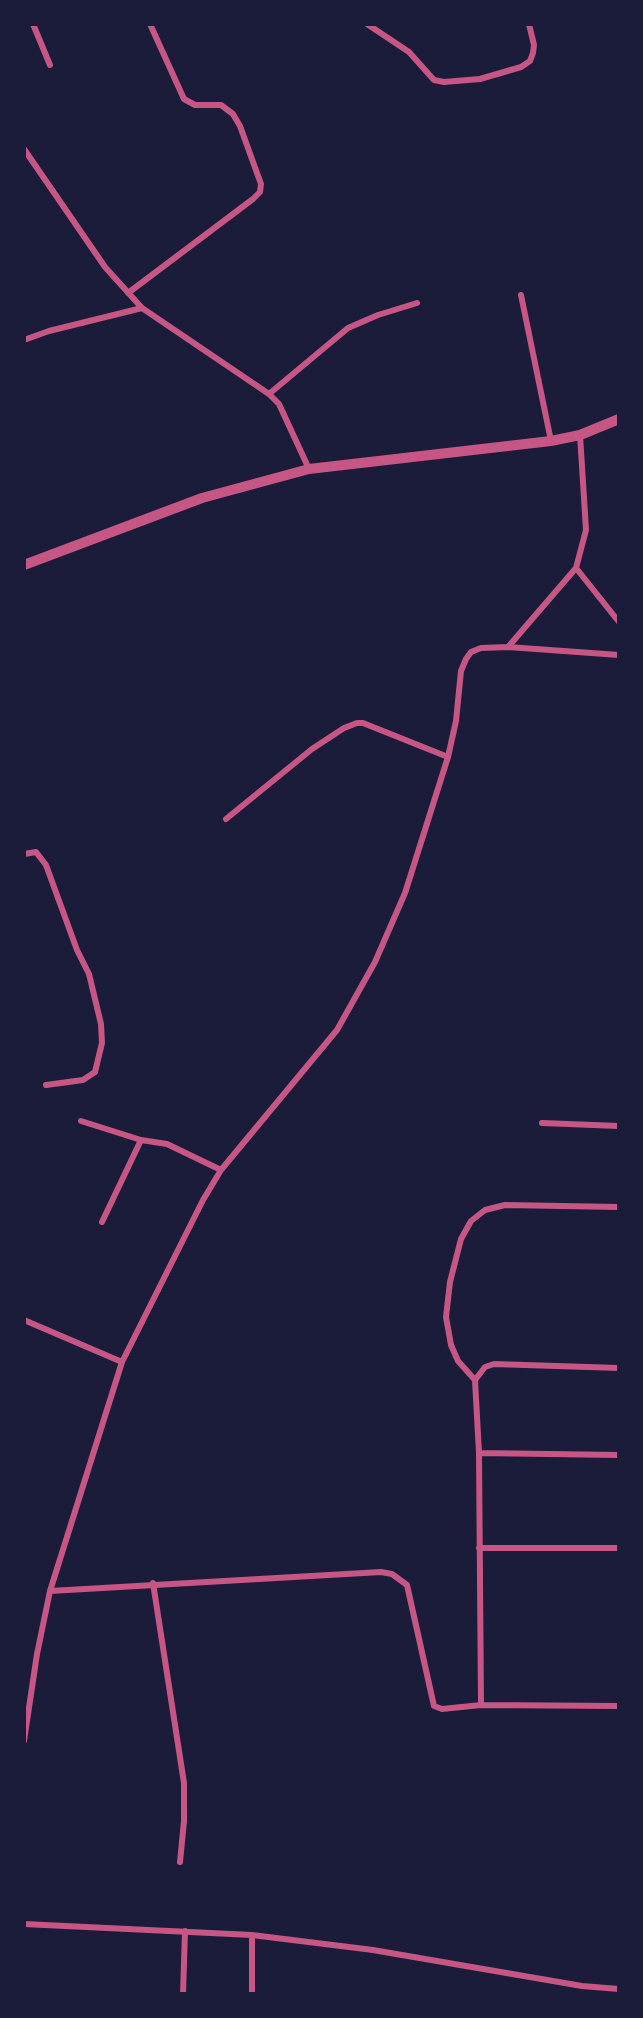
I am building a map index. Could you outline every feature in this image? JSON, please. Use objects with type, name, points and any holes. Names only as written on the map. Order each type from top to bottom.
[{"type":"street","points":[[33,24],[50,65]]},
{"type":"street","points":[[128,293],[254,199],[260,192],[261,184],[240,126],[233,114],[221,105],[195,105],[184,99],[150,24]]},
{"type":"street","points":[[367,24],[410,52],[435,80],[444,82],[480,79],[521,67],[530,61],[534,45],[529,24]]},
{"type":"street","points":[[24,149],[105,267],[142,308],[269,394],[288,417],[309,469]]},
{"type":"street","points":[[521,296],[551,441]]},
{"type":"street","points":[[269,394],[348,328],[378,315],[417,303]]},
{"type":"street","points":[[24,340],[49,331],[142,308]]},
{"type":"street","points":[[24,565],[202,498],[309,469],[551,441],[580,435],[619,419]]},
{"type":"street","points":[[508,646],[576,568],[586,530],[580,435]]},
{"type":"street","points":[[576,568],[619,622]]},
{"type":"street","points":[[24,1741],[37,1654],[50,1591],[122,1362],[203,1200],[221,1170],[337,1030],[375,962],[405,893],[448,757],[456,722],[461,671],[466,659],[471,652],[481,648],[508,646],[619,655]]},
{"type":"street","points":[[226,819],[312,749],[351,725],[363,723],[448,757]]},
{"type":"street","points":[[24,854],[36,852],[46,865],[77,950],[89,974],[101,1024],[102,1043],[94,1072],[82,1080],[46,1086]]},
{"type":"street","points":[[81,1121],[141,1140],[167,1144],[221,1170]]},
{"type":"street","points":[[542,1123],[619,1126]]},
{"type":"street","points":[[102,1222],[141,1140]]},
{"type":"street","points":[[481,1705],[479,1453],[474,1380],[458,1361],[451,1345],[446,1317],[450,1282],[458,1249],[471,1221],[486,1210],[504,1205],[619,1207]]},
{"type":"street","points":[[24,1320],[122,1362]]},
{"type":"street","points":[[474,1380],[486,1367],[494,1364],[619,1368]]},
{"type":"street","points":[[479,1453],[619,1455]]},
{"type":"street","points":[[479,1548],[619,1548]]},
{"type":"street","points":[[50,1591],[153,1583],[370,1572],[392,1574],[407,1585],[434,1706],[442,1709],[481,1705],[619,1706]]},
{"type":"street","points":[[153,1583],[184,1783],[184,1821],[180,1862]]},
{"type":"street","points":[[24,1924],[252,1935],[373,1950],[582,1986],[619,1989]]},
{"type":"street","points":[[183,1994],[185,1931]]},
{"type":"street","points":[[252,1935],[252,1994]]}]
